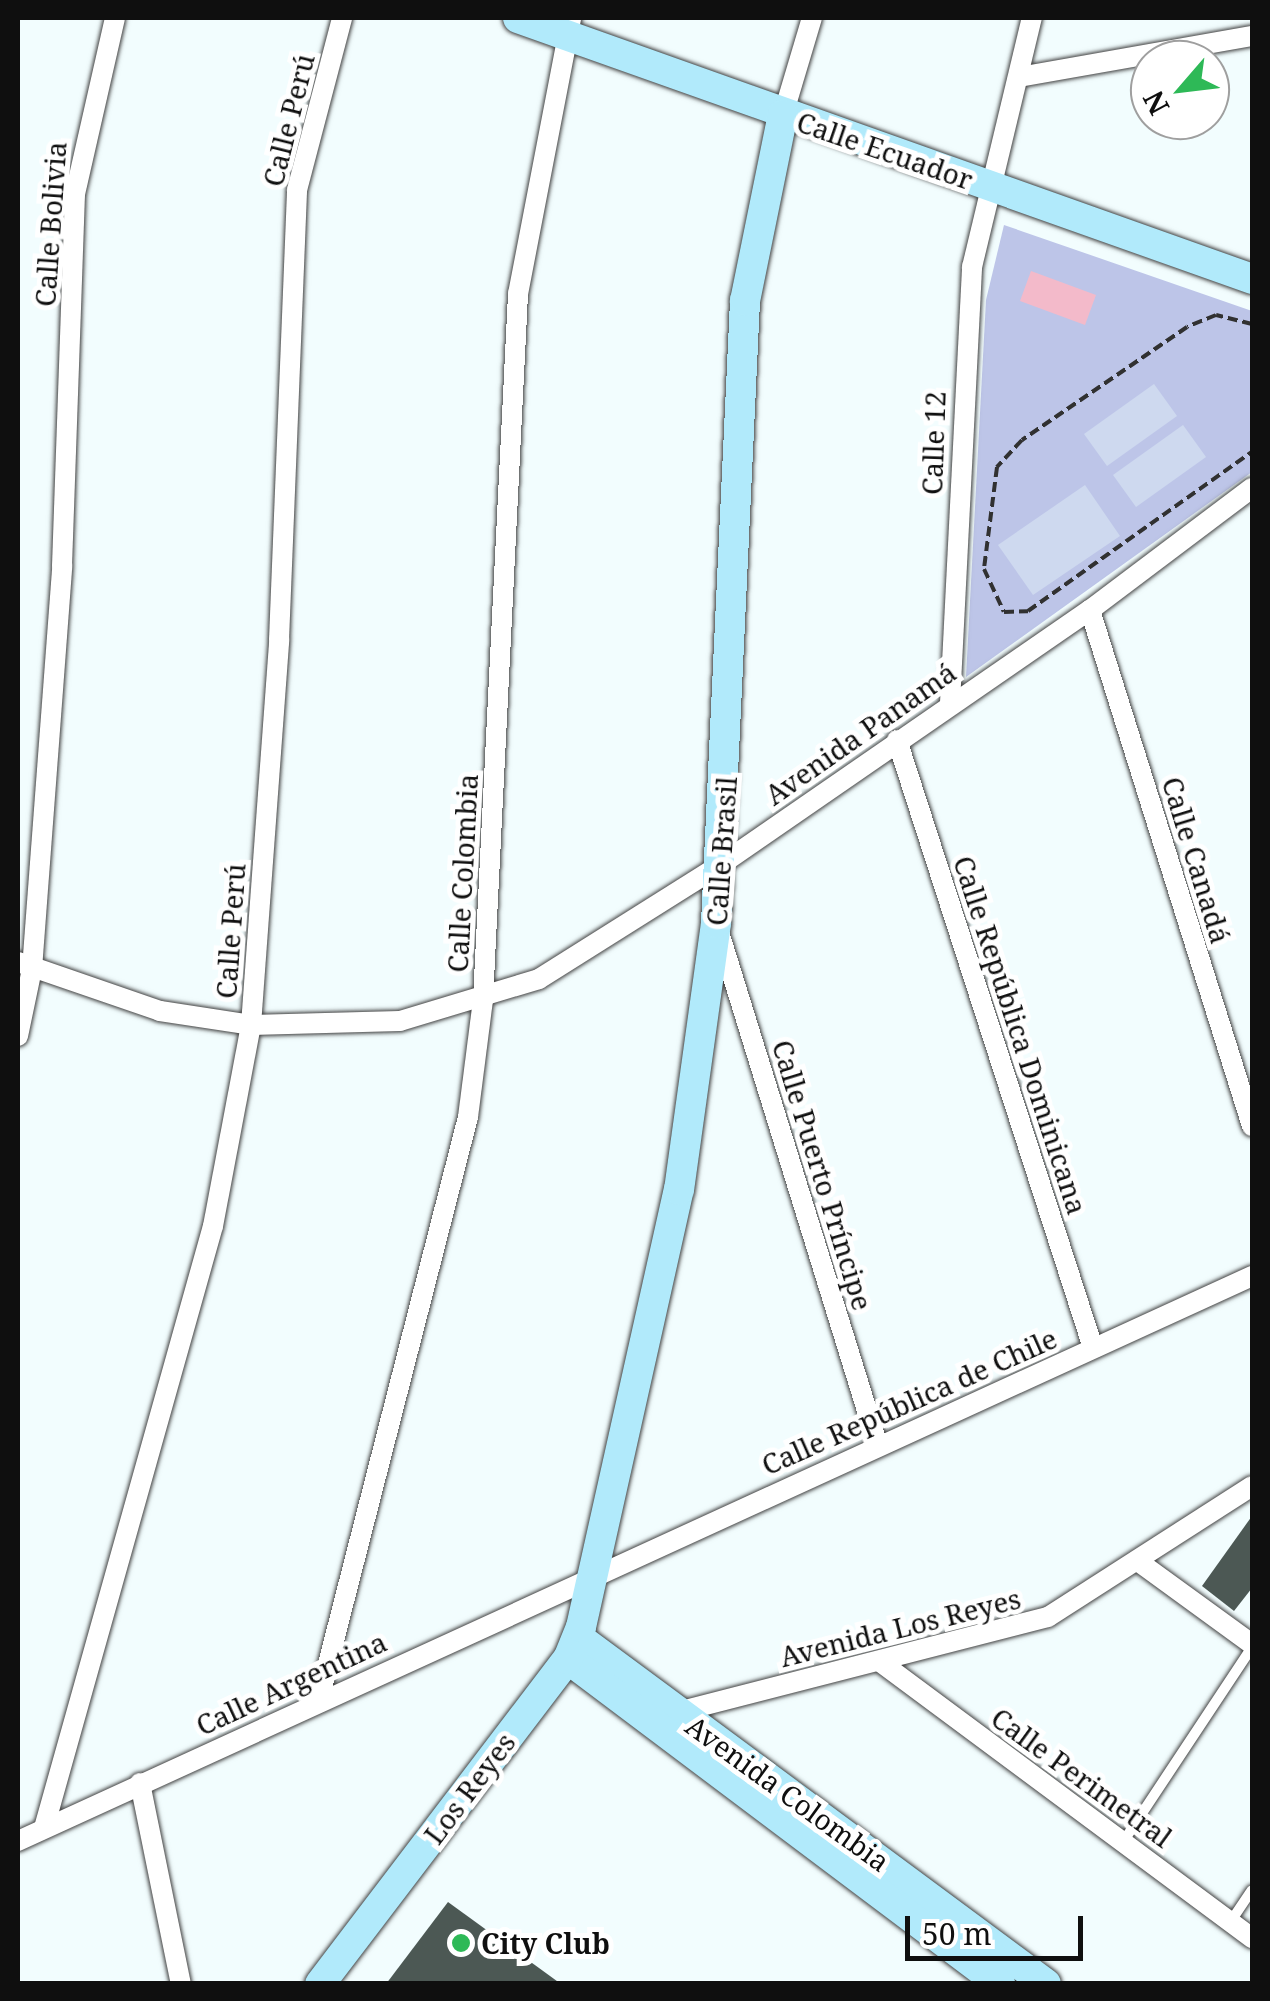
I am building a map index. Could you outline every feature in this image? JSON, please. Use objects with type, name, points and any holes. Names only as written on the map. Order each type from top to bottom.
[{"type":"main road","name":"Calle Ecuador","points":[[518,18],[569,26],[783,114],[1252,279]]},
{"type":"main road","name":"Calle Brasil","points":[[588,1580],[672,1226],[724,864],[745,301],[783,114]]},
{"type":"main road","name":"Los Reyes","points":[[320,1984],[573,1648],[588,1580]]},
{"type":"main road","name":"Avenida Colombia","points":[[573,1648],[677,1712],[1046,1984]]},
{"type":"main road","name":"Avenida Colombia","points":[[573,1648],[646,1721],[1000,1984]]},
{"type":"street","name":"Calle Bolivia","points":[[18,1036],[62,566],[75,194],[115,18]]},
{"type":"street","name":"Calle Perú","points":[[44,1828],[208,1245],[251,1025],[279,640],[297,190],[342,18]]},
{"type":"street","points":[[783,114],[812,18]]},
{"type":"street","name":"Calle 12","points":[[950,703],[965,339],[972,267],[1032,18]]},
{"type":"street","name":"Calle Colombia","points":[[319,1699],[464,1136],[483,1000],[518,294],[569,26]]},
{"type":"street","points":[[1018,77],[1252,36]]},
{"type":"street","name":"Avenida Panamá","points":[[25,965],[160,1011],[251,1025],[400,1021],[483,1000],[598,948],[1090,610],[1252,488]]},
{"type":"street","name":"Calle Canadá","points":[[1090,610],[1252,1126]]},
{"type":"street","name":"Calle República Dominicana","points":[[897,740],[1093,1348]]},
{"type":"street","name":"Calle Puerto Príncipe","points":[[716,923],[878,1444]]},
{"type":"street","name":"Calle República de Chile","points":[[588,1580],[1252,1276]]},
{"type":"street","name":"Avenida Los Reyes","points":[[646,1721],[1035,1622],[1139,1562],[1252,1486]]},
{"type":"street","points":[[1139,1562],[1252,1646]]},
{"type":"street","name":"Calle Argentina","points":[[18,1840],[319,1699],[588,1580]]},
{"type":"street","name":"Calle Perimetral","points":[[878,1661],[1252,1938]]},
{"type":"street","points":[[140,1783],[180,1984]]},
{"type":"lane","points":[[1123,1842],[1252,1646]]},
{"type":"lane","points":[[1231,1921],[1252,1890]]},
{"type":"path","points":[[1252,324],[1216,315],[1187,327],[1022,440],[997,467],[984,570],[1004,612],[1028,612],[1252,452]]},
{"type":"shaded area","points":[[1004,225],[1252,311],[1252,472],[966,677],[986,300]]},
{"type":"shaded area","points":[[1031,271],[1096,295],[1085,325],[1020,301]]},
{"type":"shaded area","points":[[1154,384],[1177,416],[1107,466],[1084,434]]},
{"type":"shaded area","points":[[1183,425],[1206,457],[1136,507],[1113,475]]},
{"type":"shaded area","points":[[1085,485],[1120,536],[1033,595],[998,545]]},
{"type":"building","points":[[1252,1516],[1252,1588],[1234,1611],[1202,1586]]},
{"type":"building","name":"City Club","points":[[448,1902],[561,1984],[386,1984]]},
{"type":"place","name":"City Club","points":[[461,1943]]}]
